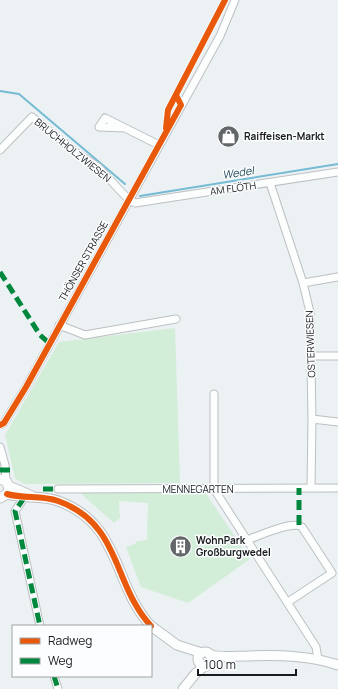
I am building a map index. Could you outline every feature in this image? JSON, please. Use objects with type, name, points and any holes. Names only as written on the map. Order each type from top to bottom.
[{"type":"main road","points":[[4,488],[29,497],[57,501],[70,506],[85,516],[95,526],[110,547],[134,604],[140,615],[150,625]]},
{"type":"main road","points":[[152,627],[164,637],[204,659],[222,657],[291,656],[318,659],[338,665]]},
{"type":"main road","points":[[183,689],[196,673],[204,659]]},
{"type":"street","name":"THÖNSER STRASSE","points":[[0,425],[4,423],[220,36],[235,0]]},
{"type":"street","name":"BRUCHHOLZWIESEN","points":[[0,150],[32,117],[78,154],[98,167],[129,200]]},
{"type":"street","points":[[125,128],[159,145]]},
{"type":"street","name":"AM FLÖTH","points":[[129,200],[135,203],[338,172]]},
{"type":"street","name":"OSTERWIESEN","points":[[270,183],[303,283],[310,312],[312,419],[311,488]]},
{"type":"street","points":[[303,283],[338,277]]},
{"type":"street","points":[[59,325],[85,335],[176,319]]},
{"type":"street","points":[[311,356],[338,356]]},
{"type":"street","points":[[214,394],[214,489],[316,647],[318,659]]},
{"type":"street","points":[[312,419],[338,422]]},
{"type":"street","points":[[0,464],[1,451]]},
{"type":"street","points":[[1,451],[5,465],[4,488]]},
{"type":"street","name":"MENNEGARTEN","points":[[58,489],[338,488]]},
{"type":"street","points":[[29,497],[15,511],[40,625]]},
{"type":"street","points":[[248,540],[290,525],[298,525],[302,527],[335,571],[288,602]]},
{"type":"street","points":[[54,677],[58,689]]},
{"type":"green space","points":[[175,328],[180,483],[24,484],[15,478],[5,435],[59,342]]},
{"type":"green space","points":[[79,492],[205,492],[250,559],[188,603],[141,587],[126,547],[135,544],[137,541],[147,540],[148,503],[119,501],[120,518],[114,523]]},
{"type":"waterway","name":"Wedel","points":[[0,91],[19,94],[125,184]]},
{"type":"waterway","name":"Wedel","points":[[140,196],[338,164]]},
{"type":"marked path","points":[[0,272],[40,335],[49,343]]},
{"type":"marked path","points":[[0,470],[10,470]]},
{"type":"marked path","points":[[299,488],[299,525]]},
{"type":"marked path","points":[[43,489],[58,489]]},
{"type":"marked path","points":[[24,498],[15,511],[40,625]]},
{"type":"marked path","points":[[54,677],[58,689]]},
{"type":"cycle path","points":[[166,128],[168,110],[225,0]]},
{"type":"cycle path","points":[[0,425],[4,423],[26,387],[181,105],[176,95]]},
{"type":"cycle path","points":[[7,494],[45,498],[58,501],[79,511],[94,524],[114,556],[138,610],[150,625]]},
{"type":"place","name":"Raiffeisen-Markt","points":[[228,136]]},
{"type":"place","name":"WohnPark Großburgwedel","points":[[181,546]]}]
